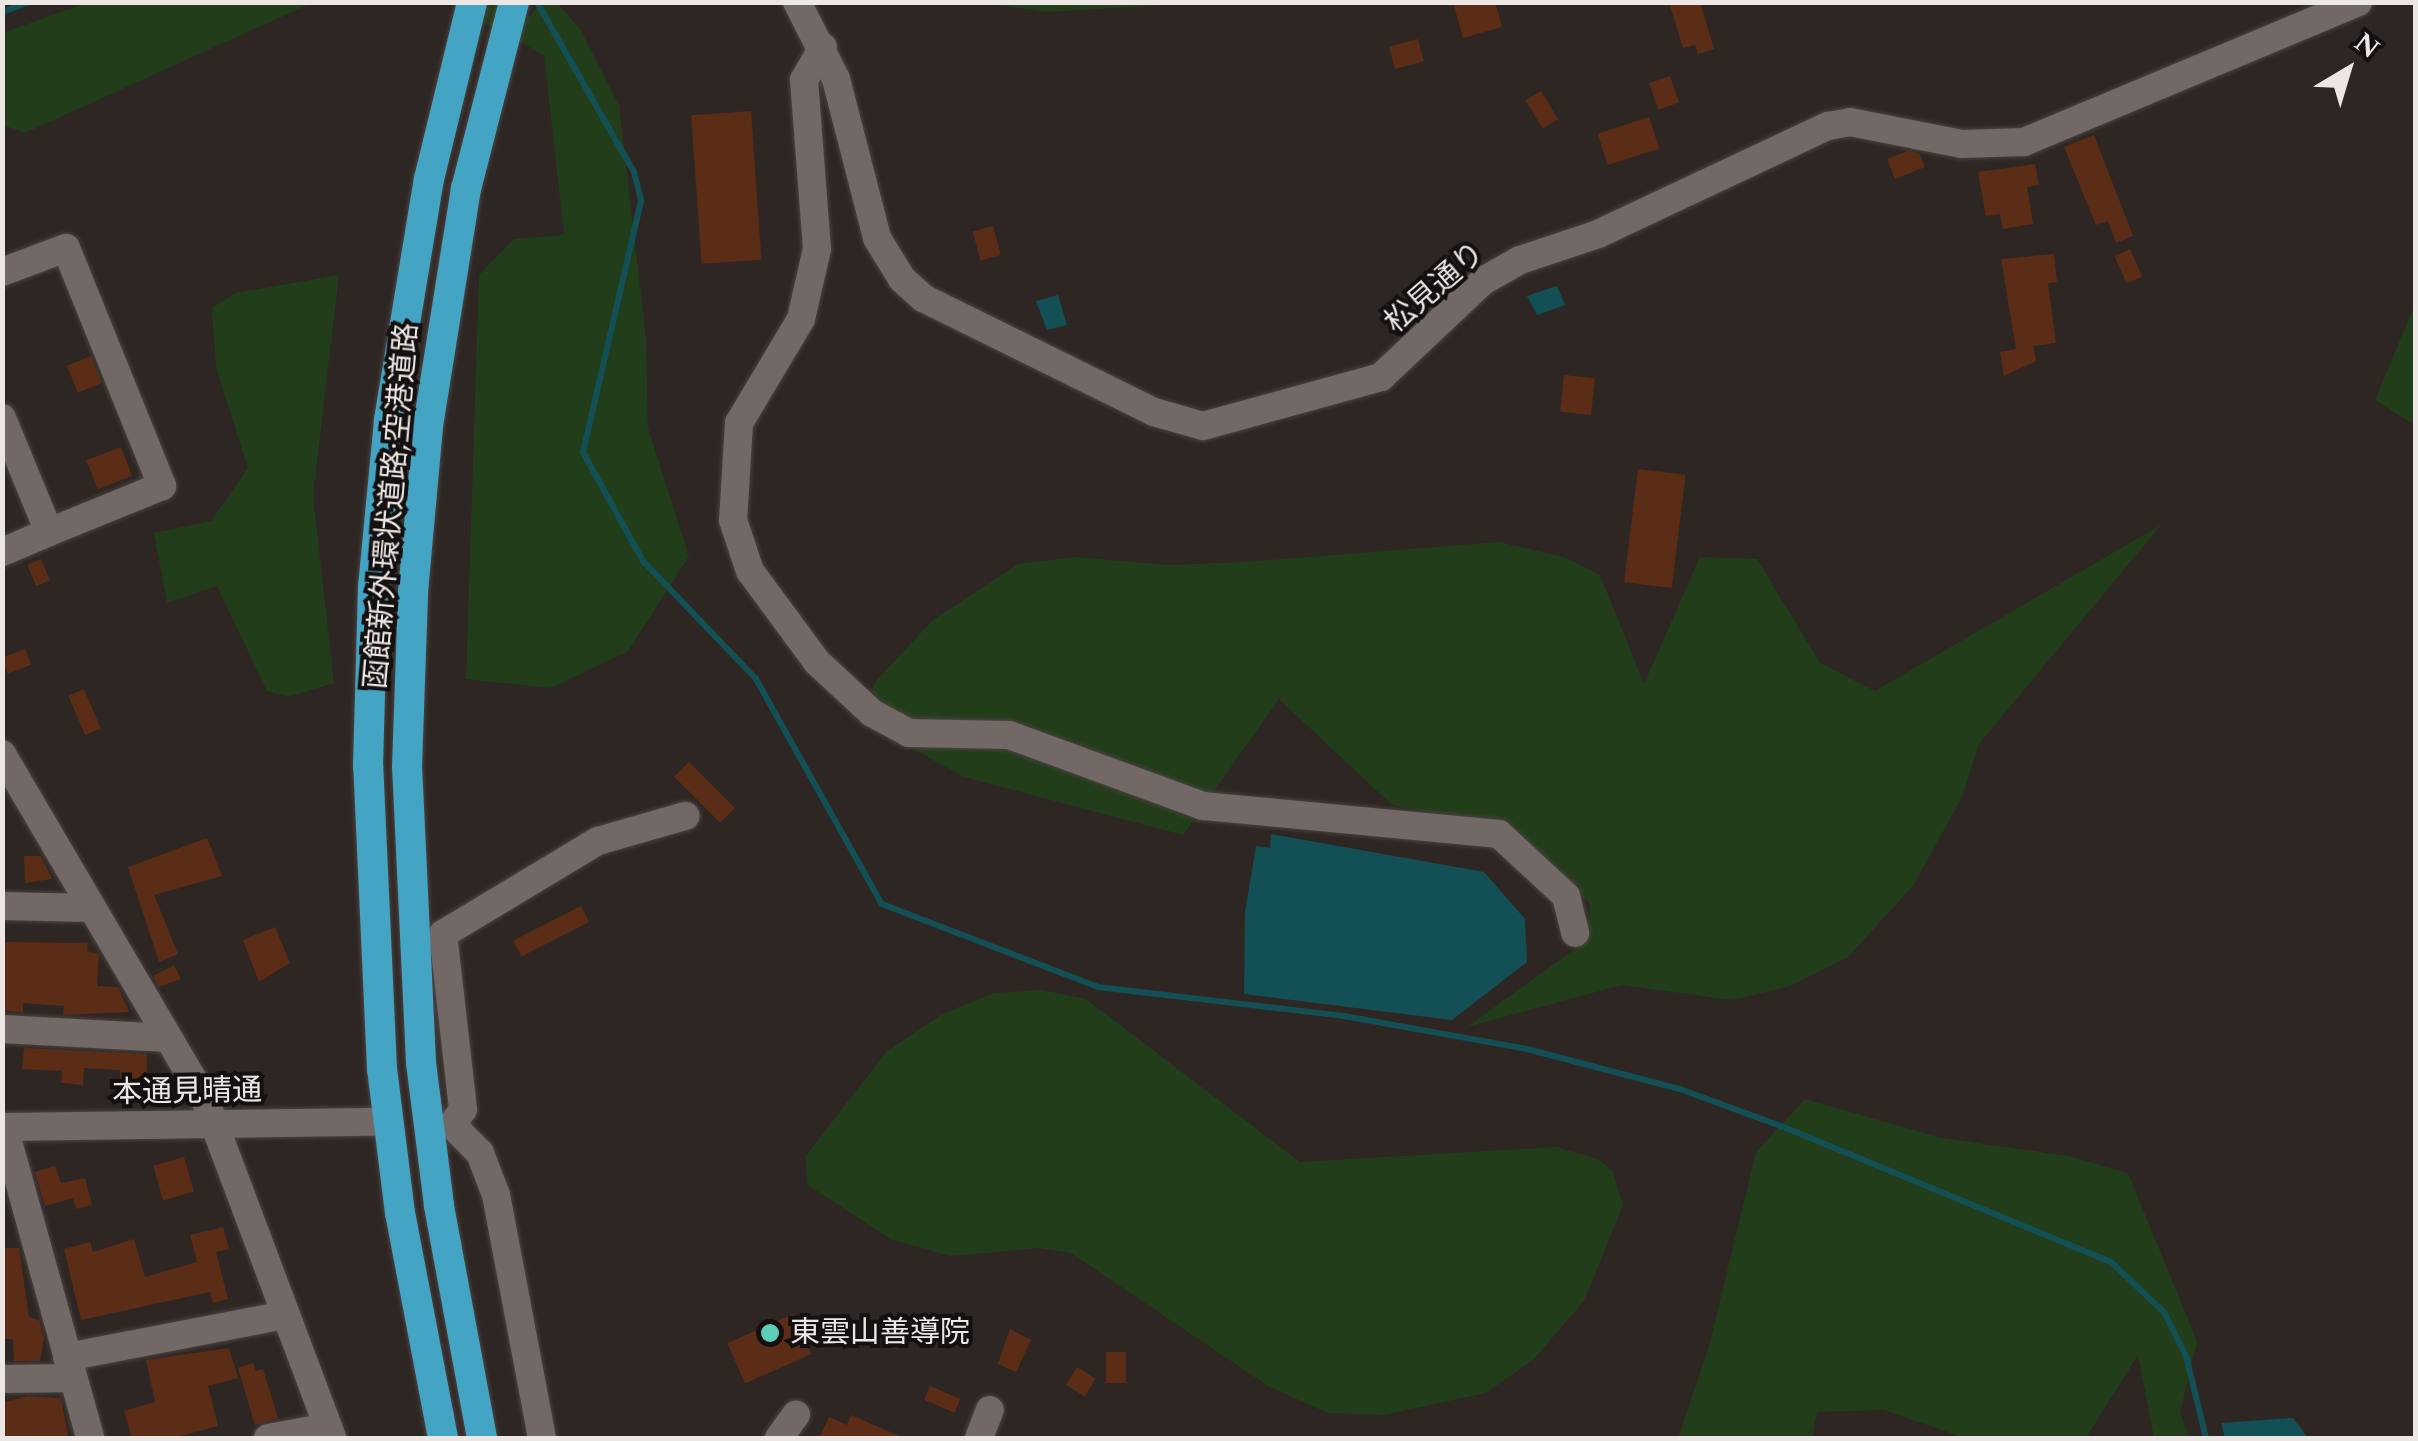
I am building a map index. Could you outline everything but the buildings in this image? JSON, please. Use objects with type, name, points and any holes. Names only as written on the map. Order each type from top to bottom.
[{"type":"highway","name":"函館新外環状道路;空港道路","points":[[443,1438],[400,1213],[382,1069],[368,766],[373,588],[389,420],[451,78],[472,2]]},
{"type":"highway","name":"函館新外環状道路;空港道路","points":[[482,1438],[438,1205],[421,1062],[407,766],[413,592],[428,426],[448,288],[490,87],[514,2]]},
{"type":"street","name":"松見通り","points":[[797,2],[823,47],[877,238],[902,279],[923,298],[1154,412],[1204,426],[1381,377],[1483,281],[1520,260],[1598,234],[1828,126],[1850,122],[1962,144],[2024,142],[2358,2]]},
{"type":"street","points":[[823,47],[804,80],[817,249],[801,319],[739,423],[733,520],[750,572],[817,662],[872,713],[909,733],[1009,735],[1203,806],[1499,834],[1566,896],[1575,932]]},
{"type":"street","points":[[2,272],[66,248],[162,486],[2,552]]},
{"type":"street","points":[[2,418],[49,532]]},
{"type":"street","points":[[2,754],[10,784],[91,908],[216,1124],[330,1433],[268,1438]]},
{"type":"street","points":[[542,1438],[496,1194],[480,1153],[452,1125],[463,1109],[443,934],[598,841],[684,816]]},
{"type":"street","points":[[2,906],[91,908]]},
{"type":"street","points":[[2,1029],[168,1038]]},
{"type":"street","name":"本通見晴通","points":[[3,1127],[373,1122]]},
{"type":"street","points":[[3,1127],[90,1438]]},
{"type":"street","points":[[2,1379],[70,1367],[285,1315]]},
{"type":"street","points":[[979,1438],[990,1410]]},
{"type":"street","points":[[779,1438],[796,1416]]},
{"type":"green space","points":[[86,3],[312,3],[25,133],[3,125],[3,33]]},
{"type":"green space","points":[[448,3],[494,3],[530,17],[539,3],[557,3],[580,29],[619,105],[646,339],[648,428],[689,556],[628,651],[551,688],[466,679],[479,275],[514,239],[564,235],[544,55]]},
{"type":"green space","points":[[982,3],[1198,3],[1046,12]]},
{"type":"green space","points":[[339,275],[313,496],[334,683],[288,697],[267,691],[217,586],[167,603],[154,533],[211,521],[248,468],[216,368],[212,308],[235,293]]},
{"type":"green space","points":[[2415,304],[2416,425],[2375,400]]},
{"type":"green space","points":[[2161,525],[1979,744],[1962,797],[1913,886],[1848,957],[1788,987],[1732,1000],[1622,985],[1467,1027],[1587,940],[1590,904],[1504,826],[1392,805],[1279,699],[1183,835],[964,777],[878,730],[865,714],[875,682],[933,620],[1018,564],[1075,557],[1170,565],[1244,562],[1499,542],[1564,557],[1600,575],[1644,684],[1700,557],[1757,559],[1820,663],[1875,691]]},
{"type":"green space","points":[[1042,990],[1086,999],[1300,1162],[1556,1147],[1598,1159],[1613,1172],[1623,1205],[1584,1301],[1534,1359],[1486,1393],[1383,1415],[1328,1413],[1268,1386],[1071,1253],[1039,1248],[951,1256],[892,1240],[808,1185],[805,1157],[886,1052],[942,1014],[994,993]]},
{"type":"green space","points":[[1805,1099],[1942,1138],[2068,1156],[2128,1173],[2197,1341],[2180,1413],[2190,1438],[2154,1438],[2138,1355],[2086,1438],[1965,1438],[1884,1410],[1817,1412],[1812,1438],[1678,1438],[1709,1346],[1756,1152]]},
{"type":"water","points":[[1557,286],[1565,305],[1537,315],[1527,296]]},
{"type":"water","points":[[1058,295],[1067,325],[1047,330],[1036,301]]},
{"type":"water","points":[[1271,834],[1484,872],[1525,919],[1527,962],[1452,1020],[1244,994],[1245,912],[1256,846],[1270,848]]},
{"type":"water","points":[[2293,1418],[2308,1438],[2225,1438],[2221,1423]]},
{"type":"waterway","points":[[2,12],[30,2]]},
{"type":"waterway","points":[[537,2],[634,172],[641,201],[583,452],[643,561],[756,679],[882,904],[1098,987],[1344,1016],[1527,1049],[1680,1089],[1786,1128],[2111,1262],[2164,1312],[2186,1356],[2206,1438]]},
{"type":"place","name":"東雲山善導院","points":[[770,1333]]}]
